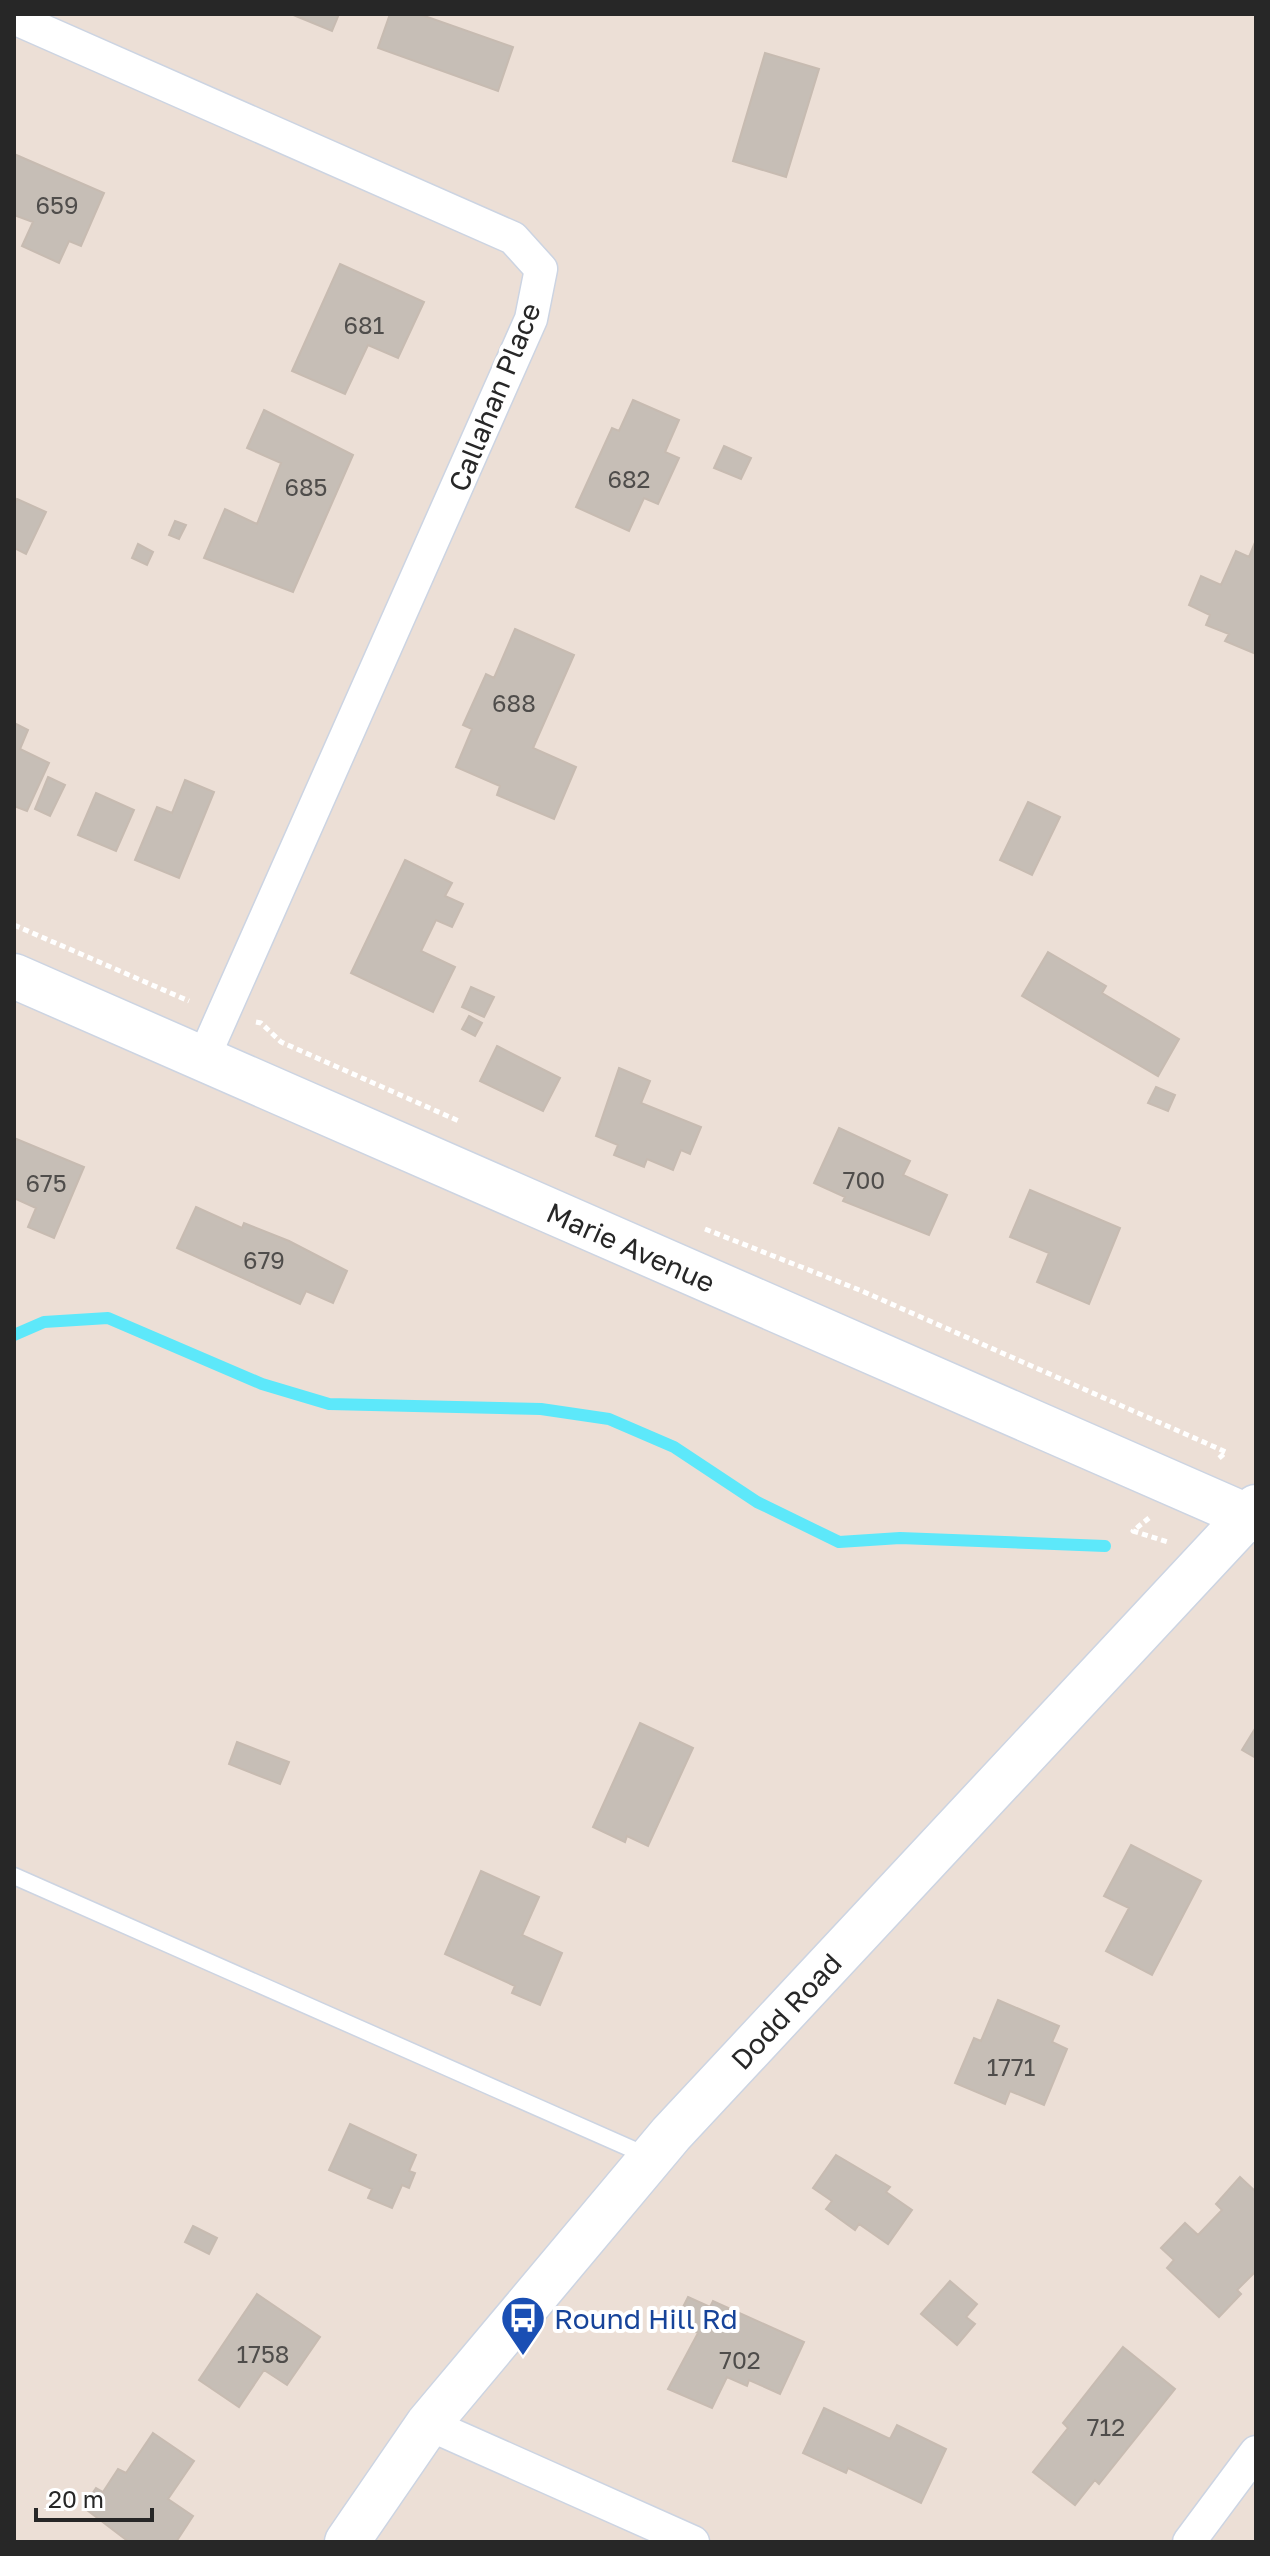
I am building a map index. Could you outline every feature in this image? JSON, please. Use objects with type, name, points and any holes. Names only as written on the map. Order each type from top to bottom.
[{"type":"main road","name":"Marie Avenue","points":[[14,976],[1253,1514]]},
{"type":"main road","name":"Dodd Road","points":[[347,2542],[428,2424],[651,2157],[1253,1514]]},
{"type":"street","name":"Callahan Place","points":[[14,18],[513,238],[541,269],[531,319],[203,1059]]},
{"type":"street","points":[[428,2424],[693,2542]]},
{"type":"street","points":[[1189,2542],[1256,2452]]},
{"type":"lane","points":[[14,1876],[651,2157]]},
{"type":"path","points":[[14,925],[175,995]]},
{"type":"path","points":[[261,1023],[281,1042],[474,1128]]},
{"type":"path","points":[[704,1229],[862,1291],[1226,1452]]},
{"type":"building","points":[[291,14],[339,14],[332,31]]},
{"type":"building","points":[[390,14],[419,14],[513,47],[498,91],[378,48]]},
{"type":"building","points":[[765,53],[819,69],[786,177],[733,161]]},
{"type":"building","points":[[14,154],[104,193],[81,246],[69,241],[59,263],[22,246],[33,222],[14,215]]},
{"type":"building","points":[[340,264],[424,302],[398,358],[368,345],[345,394],[292,371]]},
{"type":"building","points":[[633,400],[679,420],[665,452],[679,458],[658,504],[644,498],[629,531],[576,507],[612,428],[619,431]]},
{"type":"building","points":[[264,410],[353,455],[293,592],[204,558],[225,509],[257,524],[281,463],[247,448]]},
{"type":"building","points":[[724,446],[751,458],[741,479],[714,468]]},
{"type":"building","points":[[17,499],[46,512],[26,554],[14,548],[14,506]]},
{"type":"building","points":[[175,521],[186,525],[179,539],[169,535]]},
{"type":"building","points":[[1256,540],[1256,654],[1225,641],[1229,634],[1206,625],[1210,615],[1189,605],[1201,576],[1221,585],[1236,551],[1249,557]]},
{"type":"building","points":[[138,544],[153,552],[147,565],[132,558]]},
{"type":"building","points":[[515,629],[574,655],[533,748],[576,767],[554,819],[497,795],[500,786],[456,767],[472,729],[463,725],[486,674],[494,678]]},
{"type":"building","points":[[14,723],[28,730],[20,749],[49,763],[27,811],[14,806]]},
{"type":"building","points":[[48,777],[65,785],[50,816],[35,809]]},
{"type":"building","points":[[185,780],[214,792],[179,878],[135,860],[157,807],[172,813]]},
{"type":"building","points":[[96,793],[134,810],[116,851],[78,835]]},
{"type":"building","points":[[1028,802],[1060,817],[1032,875],[1000,860]]},
{"type":"building","points":[[405,860],[452,883],[445,896],[463,904],[452,927],[436,920],[421,951],[455,967],[433,1012],[351,973]]},
{"type":"building","points":[[1048,952],[1106,986],[1102,993],[1179,1039],[1158,1076],[1022,996]]},
{"type":"building","points":[[471,987],[494,997],[484,1017],[462,1007]]},
{"type":"building","points":[[469,1016],[482,1023],[475,1036],[462,1029]]},
{"type":"building","points":[[497,1046],[560,1078],[543,1111],[480,1081]]},
{"type":"building","points":[[619,1068],[650,1081],[641,1103],[701,1127],[690,1154],[681,1150],[673,1170],[647,1159],[644,1167],[614,1155],[618,1145],[596,1136]]},
{"type":"building","points":[[1156,1087],[1175,1095],[1168,1111],[1148,1103]]},
{"type":"building","points":[[839,1128],[910,1161],[903,1175],[947,1195],[929,1235],[843,1201],[845,1197],[814,1183]]},
{"type":"building","points":[[14,1138],[84,1167],[54,1238],[28,1227],[36,1208],[14,1198]]},
{"type":"building","points":[[1030,1190],[1120,1228],[1089,1304],[1037,1282],[1049,1253],[1010,1237]]},
{"type":"building","points":[[196,1207],[242,1228],[244,1223],[289,1241],[347,1271],[333,1303],[306,1291],[300,1304],[177,1248]]},
{"type":"building","points":[[640,1723],[693,1748],[648,1846],[627,1836],[625,1842],[593,1827]]},
{"type":"building","points":[[1256,1727],[1256,1758],[1242,1750]]},
{"type":"building","points":[[237,1742],[289,1762],[280,1784],[229,1764]]},
{"type":"building","points":[[1131,1845],[1201,1881],[1152,1975],[1106,1951],[1129,1908],[1104,1896]]},
{"type":"building","points":[[481,1871],[539,1897],[522,1935],[562,1953],[540,2005],[512,1993],[515,1986],[445,1954]]},
{"type":"building","points":[[998,2000],[1059,2026],[1052,2042],[1067,2049],[1044,2105],[1010,2091],[1005,2104],[955,2083],[974,2038],[981,2041]]},
{"type":"building","points":[[350,2124],[416,2155],[409,2171],[415,2173],[409,2188],[402,2185],[392,2208],[368,2198],[372,2189],[329,2170]]},
{"type":"building","points":[[836,2155],[890,2187],[886,2192],[912,2210],[888,2244],[859,2224],[855,2230],[826,2209],[832,2201],[813,2188]]},
{"type":"building","points":[[1240,2177],[1256,2192],[1256,2271],[1237,2290],[1241,2294],[1219,2317],[1167,2268],[1174,2260],[1161,2248],[1185,2223],[1198,2235],[1222,2210],[1216,2204]]},
{"type":"building","points":[[193,2226],[217,2238],[209,2254],[185,2242]]},
{"type":"building","points":[[950,2281],[977,2304],[966,2317],[975,2324],[957,2345],[921,2314]]},
{"type":"building","points":[[257,2294],[320,2337],[287,2385],[264,2370],[239,2407],[199,2380]]},
{"type":"building","points":[[688,2297],[710,2307],[713,2301],[804,2342],[780,2394],[749,2380],[747,2386],[727,2377],[712,2408],[668,2389],[698,2333],[675,2323]]},
{"type":"building","points":[[1123,2347],[1175,2389],[1099,2484],[1095,2480],[1075,2505],[1033,2472],[1068,2428],[1063,2423]]},
{"type":"building","points":[[824,2408],[890,2439],[897,2425],[946,2449],[921,2503],[848,2468],[846,2473],[803,2453]]},
{"type":"building","points":[[153,2433],[194,2461],[168,2499],[193,2516],[176,2542],[129,2542],[83,2507],[96,2488],[103,2492],[118,2469],[126,2473]]},
{"type":"waterway","points":[[14,1335],[44,1322],[108,1318],[262,1384],[329,1404],[541,1409],[609,1419],[674,1447],[757,1502],[839,1542],[900,1538],[1105,1546]]},
{"type":"place","name":"Round Hill Rd","points":[[523,2357]]}]
